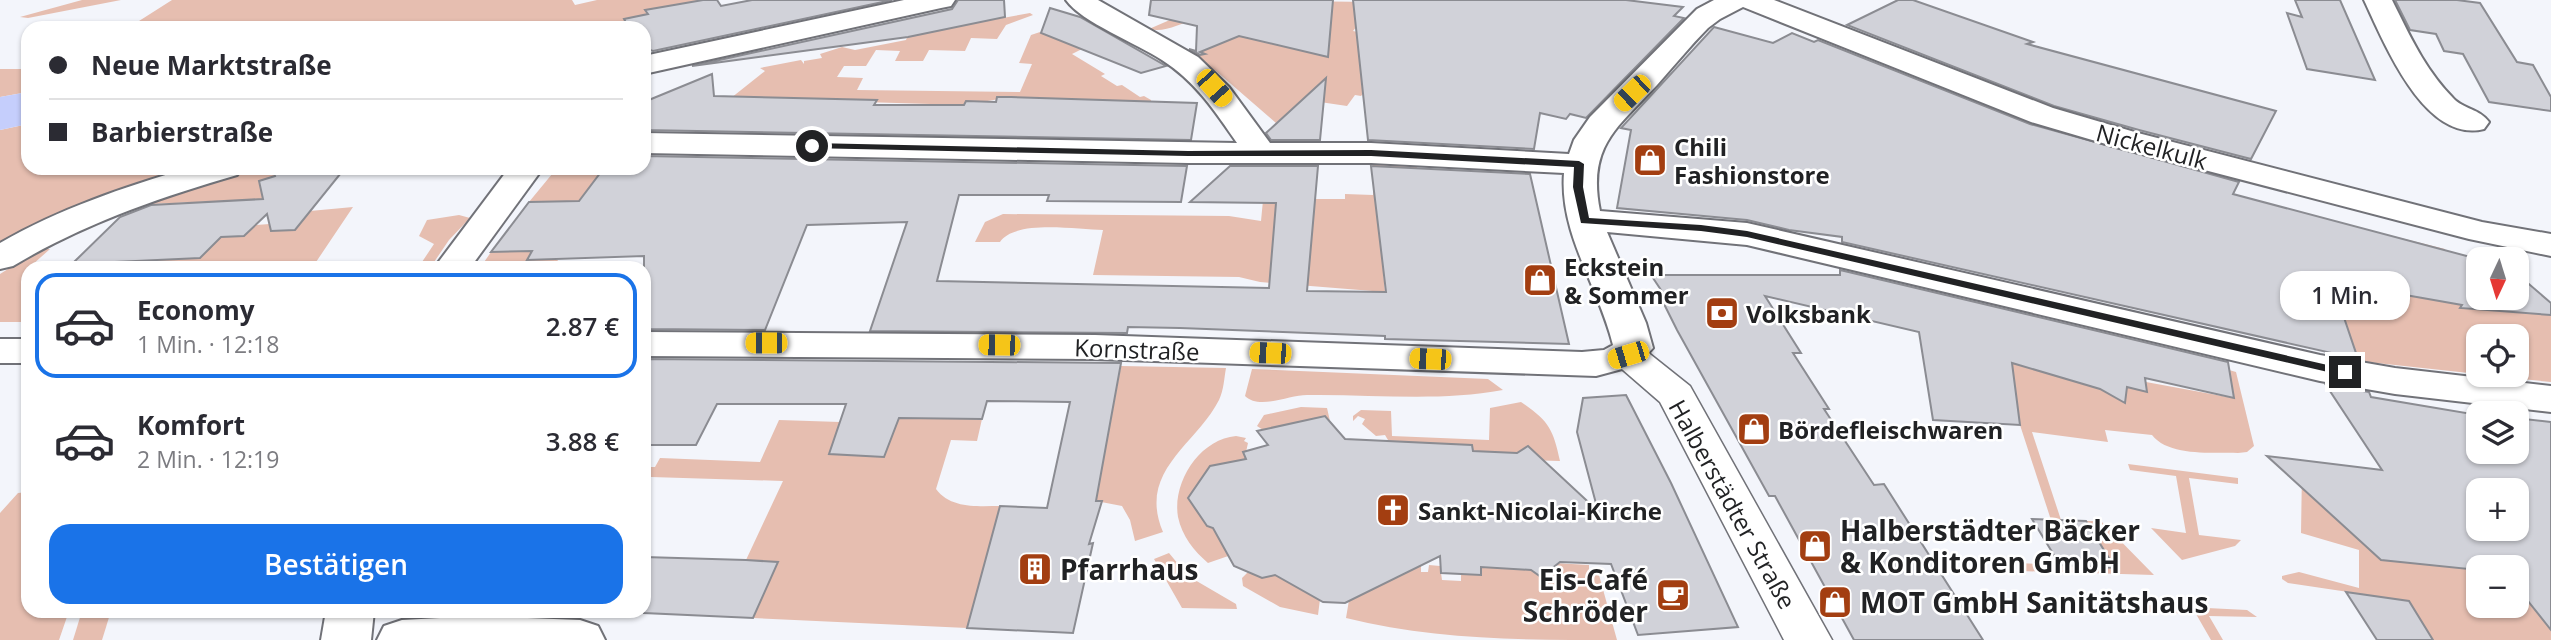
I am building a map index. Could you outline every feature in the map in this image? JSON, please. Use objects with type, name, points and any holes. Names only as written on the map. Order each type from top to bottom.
[{"type":"street","points":[[651,63],[941,0]]},
{"type":"street","points":[[1080,0],[1199,72],[1230,105],[1240,125],[1261,153]]},
{"type":"street","points":[[1687,0],[1705,0]]},
{"type":"street","points":[[1628,355],[1633,348],[1626,318],[1585,220],[1578,187],[1579,164],[1590,140],[1618,106],[1709,13],[1736,0]]},
{"type":"street","name":"Nickelkulk","points":[[1750,0],[1794,7],[2066,122],[2359,200],[2542,244],[2551,273]]},
{"type":"street","points":[[2378,0],[2415,75],[2445,108],[2473,122]]},
{"type":"street","points":[[651,143],[1371,153],[1579,164]]},
{"type":"street","points":[[0,258],[81,214],[128,196],[201,175]]},
{"type":"street","points":[[457,261],[521,175]]},
{"type":"street","points":[[1585,220],[1747,234],[2320,368],[2395,381],[2551,399]]},
{"type":"street","name":"Kornstraße","points":[[651,344],[1095,347],[1582,365],[1608,362],[1628,355]]},
{"type":"street","points":[[0,351],[21,351]]},
{"type":"street","name":"Halberstädter Straße","points":[[1628,355],[1676,394],[1808,640]]},
{"type":"street","points":[[346,640],[349,618]]},
{"type":"street","points":[[402,640],[478,635],[580,640]]},
{"type":"shaded area","points":[[82,0],[121,0],[28,18],[20,17]]},
{"type":"shaded area","points":[[172,0],[572,0],[575,5],[597,0],[703,0],[696,1],[658,25],[651,26],[651,21],[139,21]]},
{"type":"shaded area","points":[[1216,0],[1371,2],[1369,11],[1353,31],[1408,43],[1361,96],[1355,95],[1347,106],[1320,102],[1324,97],[1309,93],[1276,123],[1192,54],[1235,37],[1196,18],[1167,29],[1149,29]]},
{"type":"shaded area","points":[[1030,13],[1033,15],[1006,25],[997,39],[971,38],[965,51],[929,50],[923,61],[895,61],[900,51],[876,50],[866,66],[844,66],[837,77],[863,78],[857,90],[1020,92],[1032,64],[1019,63],[1031,35],[1040,32],[1082,49],[1072,54],[1105,74],[1101,76],[1117,86],[1122,85],[1140,97],[1151,100],[1151,104],[1011,97],[964,105],[731,98],[765,71],[760,68],[801,60],[804,64],[804,61],[822,58],[820,54],[842,47],[855,50],[906,40],[908,35]]},
{"type":"shaded area","points":[[0,69],[21,69],[21,93],[0,97]]},
{"type":"shaded area","points":[[21,126],[21,175],[182,175],[0,249],[0,130]]},
{"type":"shaded area","points":[[1373,165],[1417,167],[1420,200],[1380,238],[1385,292],[1260,282],[1239,277],[1093,275],[1103,230],[1033,228],[1019,230],[1000,242],[975,242],[985,222],[1003,214],[1229,216],[1261,221],[1264,190],[1313,199],[1345,199],[1345,194],[1373,195]]},
{"type":"shaded area","points":[[233,175],[275,176],[263,199],[132,205]]},
{"type":"shaded area","points":[[551,175],[599,175],[588,190],[603,201],[529,202]]},
{"type":"shaded area","points":[[353,207],[317,261],[89,261],[171,239],[244,236],[256,225],[283,223],[278,231],[294,230],[310,211]]},
{"type":"shaded area","points":[[459,215],[470,218],[449,240],[435,261],[423,261],[434,244],[419,236],[427,220]]},
{"type":"shaded area","points":[[2393,236],[2445,249],[2449,271],[2466,283],[2466,297],[2461,307],[2466,307],[2466,310],[2551,315],[2551,382],[2529,380],[2529,324],[2466,324],[2466,373],[2358,361],[2333,282],[2407,295],[2395,262]]},
{"type":"shaded area","points":[[40,249],[50,249],[36,261],[21,261],[21,322],[0,322],[0,274]]},
{"type":"shaded area","points":[[532,251],[528,260],[558,260],[485,261],[491,252]]},
{"type":"shaded area","points":[[2012,363],[2100,389],[2125,403],[2127,387],[2147,391],[2146,382],[2233,398],[2229,370],[2236,372],[2254,446],[2247,452],[2205,453],[2169,447],[2152,435],[2105,430],[2108,442],[2032,432],[2061,520],[2051,520],[2020,425]]},
{"type":"shaded area","points":[[1121,366],[1226,368],[1219,400],[1163,475],[1158,492],[1157,511],[1163,532],[1135,541],[1130,520],[1122,506],[1096,501]]},
{"type":"shaded area","points":[[1252,369],[1488,379],[1503,390],[1430,397],[1307,395],[1258,402],[1245,396]]},
{"type":"shaded area","points":[[906,399],[941,418],[982,419],[977,441],[951,440],[936,489],[957,503],[1000,506],[967,628],[753,618],[778,562],[746,560],[783,481],[651,477],[651,467],[655,467],[660,458],[760,462],[779,420],[840,422],[829,454],[884,457]]},
{"type":"shaded area","points":[[1521,402],[1548,427],[1560,461],[1525,460],[1517,453],[1473,451],[1472,444],[1465,444],[1465,451],[1379,442],[1388,440],[1385,435],[1376,436],[1362,424],[1365,419],[1358,416],[1353,421],[1353,416],[1361,410],[1391,411],[1392,436],[1489,440],[1490,408]]},
{"type":"shaded area","points":[[1301,407],[1327,408],[1330,421],[1325,416],[1263,430],[1257,426],[1264,415]]},
{"type":"shaded area","points":[[1236,436],[1246,438],[1246,452],[1259,462],[1228,463],[1210,480],[1201,478],[1198,483],[1206,508],[1234,554],[1208,563],[1193,548],[1182,531],[1177,504],[1179,490],[1191,464],[1200,454],[1223,439]]},
{"type":"shaded area","points":[[2128,464],[2238,478],[2238,484],[2189,478],[2199,535],[2241,540],[2235,546],[2182,560],[2151,528],[2186,533],[2176,476],[2130,470]]},
{"type":"shaded area","points":[[2302,471],[2466,563],[2466,618],[2529,618],[2529,602],[2551,630],[2551,640],[2433,640],[2409,601],[2288,583],[2282,576],[2299,572],[2359,588],[2359,550],[2301,533]]},
{"type":"shaded area","points":[[21,493],[21,618],[67,618],[59,640],[0,640],[0,513]]},
{"type":"shaded area","points":[[2086,521],[2101,521],[2154,575],[2020,571],[2018,563],[2115,568]]},
{"type":"shaded area","points":[[1169,553],[1188,576],[1236,604],[1237,609],[1182,608],[1154,559]]},
{"type":"shaded area","points":[[1536,562],[1589,565],[1589,574],[1599,575],[1617,640],[1446,635],[1346,618],[1349,600],[1421,565],[1421,572],[1428,572],[1429,565],[1440,566],[1442,580],[1461,581],[1461,567],[1473,575],[1481,575],[1481,567],[1531,570],[1541,577]]},
{"type":"shaded area","points":[[1252,568],[1271,572],[1312,596],[1321,591],[1318,615],[1280,607],[1243,586],[1242,578]]},
{"type":"shaded area","points":[[2147,605],[2247,610],[2257,617],[2209,616],[2223,640],[2211,640],[2196,614],[2144,612]]},
{"type":"shaded area","points":[[80,618],[109,618],[102,640],[73,640]]},
{"type":"water","points":[[21,93],[21,126],[0,130],[0,97]]},
{"type":"building","points":[[703,0],[717,0],[721,6],[752,0],[892,0],[653,51],[651,21],[624,19],[648,14],[645,10]]},
{"type":"building","points":[[958,0],[1004,0],[1005,17],[908,37],[692,66],[952,9]]},
{"type":"building","points":[[1151,0],[1333,0],[1328,57],[1239,36],[1200,52],[1205,54],[1200,55],[1189,49],[1196,51],[1197,26],[1149,15]]},
{"type":"building","points":[[1353,0],[1626,0],[1683,7],[1674,16],[1684,18],[1586,118],[1570,114],[1566,119],[1540,113],[1534,149],[1368,140]]},
{"type":"building","points":[[1898,0],[1913,0],[2033,42],[2027,44],[2276,111],[2251,159],[2054,106],[1847,25]]},
{"type":"building","points":[[2295,0],[2340,0],[2375,80],[2307,69],[2287,13],[2302,17]]},
{"type":"building","points":[[2395,0],[2457,0],[2480,3],[2517,62],[2533,65],[2551,97],[2551,111],[2489,102],[2463,54],[2444,51],[2436,34],[2410,30]]},
{"type":"building","points":[[1050,8],[1080,17],[1166,66],[1141,73],[1041,33]]},
{"type":"building","points":[[1714,27],[1773,43],[1792,33],[1814,42],[1818,40],[2030,124],[2239,182],[2233,194],[2466,256],[2466,308],[2460,308],[2462,305],[2332,282],[2358,359],[1842,242],[1842,237],[1789,230],[1747,220],[1617,208],[1631,130],[1621,128]]},
{"type":"building","points":[[712,74],[714,96],[877,100],[874,105],[964,105],[966,101],[996,102],[997,97],[1197,103],[1191,140],[651,130],[651,99]]},
{"type":"building","points":[[1326,78],[1320,140],[1271,140],[1266,133]]},
{"type":"building","points":[[651,156],[1187,166],[1181,202],[1047,201],[1049,195],[959,195],[937,281],[1269,288],[1276,203],[1190,202],[1230,166],[1318,166],[1307,291],[1386,292],[1371,166],[1530,174],[1569,344],[1128,327],[1127,333],[870,331],[907,222],[807,225],[765,330],[651,329],[651,261],[644,261],[644,256],[527,260],[532,251],[491,252],[529,202],[579,201],[599,175],[651,175]]},
{"type":"building","points":[[339,175],[295,230],[271,231],[267,214],[244,236],[221,237],[200,258],[75,261],[120,217],[151,205],[263,199],[259,181],[275,176]]},
{"type":"building","points":[[1840,270],[2228,362],[2234,398],[2145,378],[2147,392],[2127,387],[2125,403],[2100,389],[2012,363],[2020,425],[1933,420],[1919,332],[1765,296],[1801,353],[1793,353],[1829,409],[1824,409],[1874,485],[1884,484],[1983,640],[1854,640],[1775,496],[1769,496],[1677,330],[1660,296],[1665,296],[1651,275],[1840,275]]},
{"type":"building","points":[[2529,284],[2551,303],[2551,315],[2486,310],[2529,310]]},
{"type":"building","points":[[651,359],[1121,363],[1096,501],[1102,501],[1089,544],[1093,543],[1073,633],[967,628],[1000,506],[1047,508],[1070,402],[987,401],[982,419],[899,418],[884,457],[829,454],[846,404],[717,404],[696,445],[651,445]]},
{"type":"building","points":[[2326,385],[2369,392],[2371,397],[2466,413],[2466,464],[2529,464],[2529,419],[2551,422],[2551,630],[2529,602],[2529,555],[2466,555],[2466,569],[2381,560],[2267,456],[2382,470]]},
{"type":"building","name":"Sankt-Nicolai-Kirche","points":[[1626,395],[1671,483],[1738,627],[1638,635],[1611,564],[1560,562],[1541,577],[1531,570],[1481,567],[1481,575],[1441,573],[1440,556],[1345,603],[1323,602],[1275,575],[1262,578],[1234,566],[1213,528],[1207,526],[1188,498],[1210,466],[1246,459],[1243,452],[1268,445],[1257,431],[1325,416],[1345,439],[1472,445],[1473,451],[1517,453],[1528,446],[1598,511],[1577,432],[1583,398]]},
{"type":"building","points":[[2032,519],[2086,521],[2115,568],[2060,565]]},
{"type":"building","points":[[651,557],[778,562],[753,618],[651,613]]},
{"type":"building","points":[[2346,592],[2409,601],[2433,640],[2377,640]]},
{"type":"place","name":"Chili Fashionstore","points":[[1650,160]]},
{"type":"place","name":"Eckstein & Sommer","points":[[1540,280]]},
{"type":"place","name":"Volksbank","points":[[1722,313]]},
{"type":"place","name":"Bördefleischwaren","points":[[1754,429]]},
{"type":"place","name":"Sankt-Nicolai-Kirche","points":[[1393,510]]},
{"type":"place","name":"Halberstädter Bäcker & Konditoren GmbH","points":[[1815,546]]},
{"type":"place","name":"Pfarrhaus","points":[[1035,569]]},
{"type":"place","name":"Eis-Café Schröder","points":[[1673,595]]},
{"type":"place","name":"MOT GmbH Sanitätshaus","points":[[1835,602]]},
{"type":"route","points":[[812,146],[1188,153],[1371,153],[1579,164],[1578,187],[1585,220],[1747,234],[2345,372]]}]
